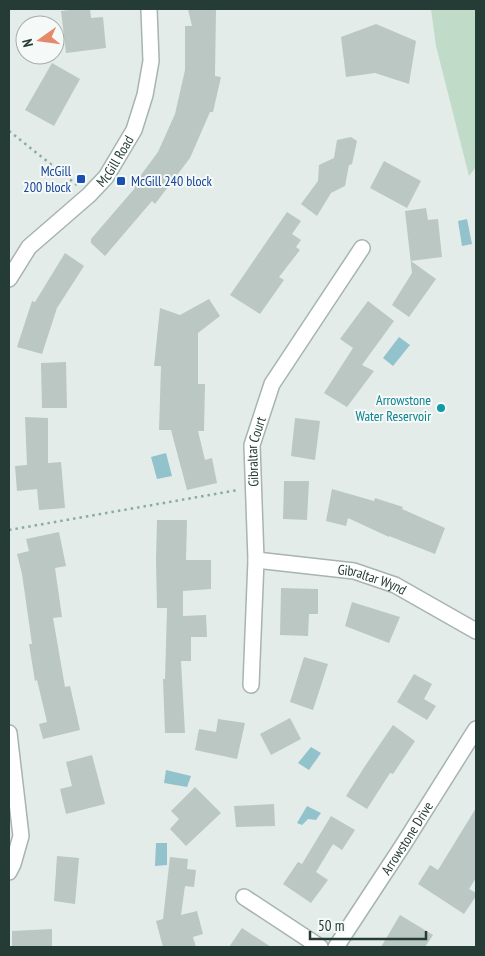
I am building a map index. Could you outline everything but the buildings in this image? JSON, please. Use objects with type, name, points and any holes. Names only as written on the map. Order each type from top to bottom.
[{"type":"street","name":"McGill Road","points":[[9,279],[29,246],[106,178],[134,130],[145,95],[151,61],[149,9]]},
{"type":"street","name":"Gibraltar Court","points":[[251,685],[256,560],[252,445],[272,384],[362,248]]},
{"type":"street","name":"Gibraltar Wynd","points":[[256,560],[354,571],[395,585],[476,631]]},
{"type":"street","name":"Arrowstone Drive","points":[[336,947],[404,845],[476,729]]},
{"type":"street","points":[[9,733],[21,836],[9,872]]},
{"type":"street","points":[[244,897],[320,947]]},
{"type":"path","points":[[9,131],[77,185]]},
{"type":"path","points":[[9,530],[238,490]]},
{"type":"green space","points":[[431,9],[476,9],[476,167],[469,176],[436,46]]},
{"type":"water","points":[[467,219],[472,244],[462,246],[458,221]]},
{"type":"water","points":[[399,337],[410,345],[393,366],[383,358]]},
{"type":"water","points":[[166,453],[172,476],[157,479],[151,457]]},
{"type":"water","points":[[311,747],[321,753],[309,770],[298,763]]},
{"type":"water","points":[[166,770],[191,776],[187,787],[164,783]]},
{"type":"water","points":[[307,806],[321,813],[316,820],[308,819],[302,825],[297,823]]},
{"type":"water","points":[[156,843],[167,843],[167,865],[155,866]]},
{"type":"place","name":"McGill 200 block","points":[[81,179]]},
{"type":"place","name":"McGill 240 block","points":[[121,181]]},
{"type":"place","name":"Arrowstone Water Reservoir","points":[[441,408]]}]
